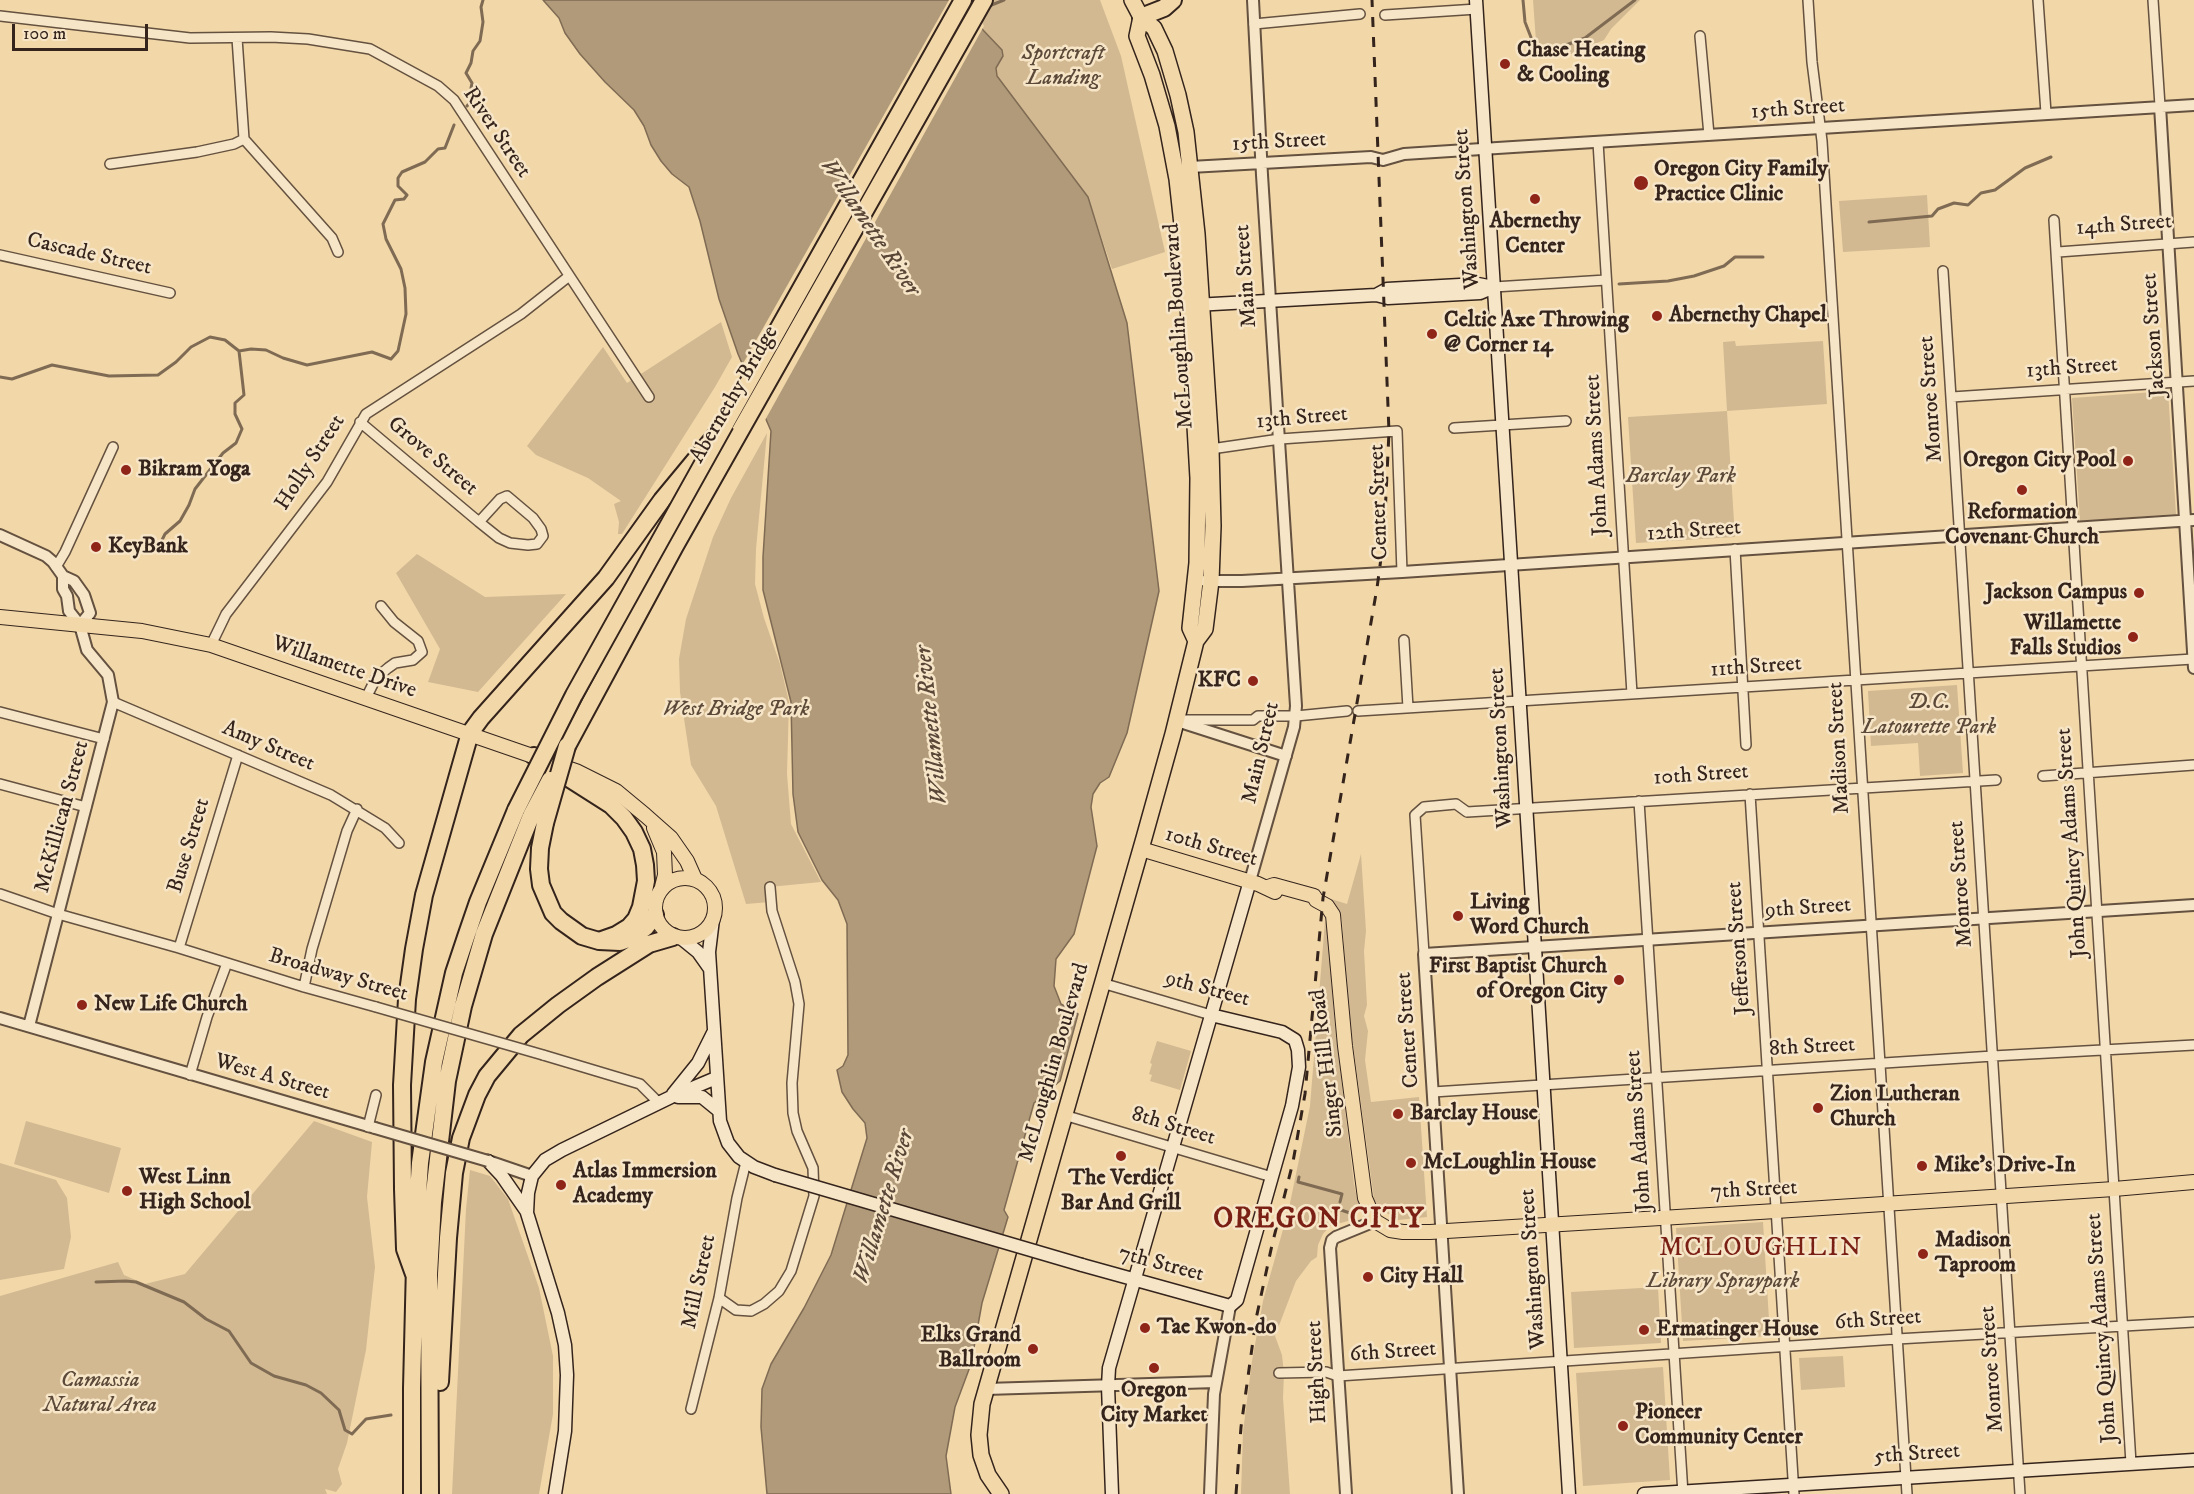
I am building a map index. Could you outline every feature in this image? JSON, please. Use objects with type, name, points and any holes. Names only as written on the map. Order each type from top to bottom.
[{"type":"highway","name":"Abernethy Bridge","points":[[531,816],[574,695],[963,0]]},
{"type":"highway","name":"Abernethy Bridge","points":[[531,816],[675,546],[984,0]]},
{"type":"highway","name":"McLoughlin Boulevard","points":[[1002,1494],[988,1474],[980,1446],[980,1416],[986,1389],[1177,721],[1196,641],[1204,629],[1198,489],[1195,305],[1190,167],[1186,132],[1169,62],[1154,28],[1141,16],[1132,0]]},
{"type":"highway","points":[[1141,16],[1158,0]]},
{"type":"highway","points":[[1141,16],[1164,8],[1173,0]]},
{"type":"highway","name":"McLoughlin Boulevard","points":[[1141,16],[1137,36],[1160,101],[1177,178],[1185,252],[1195,305],[1211,449],[1213,526],[1203,581]]},
{"type":"highway","points":[[414,1274],[405,1249],[403,1189],[402,1085],[407,999],[424,895],[470,733],[599,585],[633,543],[662,500],[725,424]]},
{"type":"highway","points":[[534,756],[611,805],[629,825],[642,849],[646,881],[636,919],[616,936],[599,940]]},
{"type":"highway","points":[[531,816],[540,848],[541,885],[553,913],[570,929],[582,936],[620,942],[631,938],[646,927],[655,915]]},
{"type":"highway","points":[[412,1494],[414,1274],[420,1163],[437,1043],[454,973],[475,910],[531,816]]},
{"type":"highway","points":[[430,1494],[429,1275],[433,1202],[447,1081],[463,1006],[484,934],[531,816]]},
{"type":"highway","points":[[430,1494],[437,1425],[451,1197],[461,1138],[474,1102],[488,1076],[521,1035],[597,977],[650,944],[677,938]]},
{"type":"main road","name":"Washington Street","points":[[1476,4],[1569,1494]]},
{"type":"main road","points":[[1195,305],[1376,295],[1387,289],[1478,284],[1494,287]]},
{"type":"main road","name":"Willamette Drive","points":[[0,617],[142,631],[211,645],[576,771],[606,785],[652,823],[675,844],[695,879]]},
{"type":"main road","name":"Willamette Drive","points":[[652,823],[664,852],[665,875],[662,887]]},
{"type":"main road","name":"10th Street","points":[[1141,849],[1250,881],[1268,887],[1272,891],[1312,903],[1319,902]]},
{"type":"main road","points":[[710,970],[698,952],[664,932],[658,924],[654,905],[662,887],[678,879],[695,879],[710,891],[715,910],[709,952],[718,1110],[728,1143],[746,1162]]},
{"type":"main road","name":"Main Street","points":[[1112,1494],[1109,1368],[1250,881]]},
{"type":"main road","name":"Singer Hill Road","points":[[1319,902],[1330,909],[1334,920],[1346,1056],[1365,1198],[1375,1221]]},
{"type":"main road","points":[[677,938],[692,938],[701,934],[713,919]]},
{"type":"main road","name":"9th Street","points":[[1211,1015],[1282,1032],[1292,1037],[1297,1044],[1299,1067],[1295,1094],[1272,1177]]},
{"type":"main road","points":[[665,1100],[698,1064],[713,1033]]},
{"type":"main road","points":[[527,1213],[532,1176],[550,1157],[665,1100],[716,1078]]},
{"type":"main road","points":[[665,1100],[702,1097],[718,1110]]},
{"type":"main road","points":[[488,1161],[502,1176],[527,1213],[557,1308],[566,1355],[567,1416],[555,1494]]},
{"type":"main road","name":"7th Street","points":[[746,1162],[776,1176],[1135,1281],[1230,1306]]},
{"type":"main road","points":[[1230,1306],[1240,1294],[1272,1177]]},
{"type":"main road","name":"7th Street","points":[[1375,1221],[1396,1232],[1441,1231],[1889,1204],[2194,1182]]},
{"type":"main road","name":"5th Street","points":[[1644,1494],[1794,1489],[1906,1477],[2194,1460]]},
{"type":"street","name":"Main Street","points":[[1250,881],[1296,716],[1253,0]]},
{"type":"street","name":"Madison Street","points":[[1808,0],[1811,51],[1821,127],[1907,1494]]},
{"type":"street","points":[[2038,0],[2046,113]]},
{"type":"street","name":"Jackson Street","points":[[2153,0],[2178,382],[2190,520],[2194,668]]},
{"type":"street","points":[[1385,15],[1476,4]]},
{"type":"street","points":[[1254,24],[1360,14]]},
{"type":"street","name":"River Street","points":[[0,16],[179,37],[308,39],[370,49],[438,86],[454,100],[649,398]]},
{"type":"street","points":[[1700,36],[1709,135]]},
{"type":"street","points":[[237,38],[244,139],[332,238],[338,252]]},
{"type":"street","name":"15th Street","points":[[1190,167],[1371,157],[1383,159],[1404,154],[2194,105]]},
{"type":"street","points":[[110,164],[197,152],[234,144],[244,139]]},
{"type":"street","name":"John Adams Street","points":[[1598,142],[1632,694]]},
{"type":"street","name":"John Quincy Adams Street","points":[[2054,220],[2058,252],[2055,259],[2132,1463]]},
{"type":"street","name":"14th Street","points":[[2058,252],[2194,242]]},
{"type":"street","name":"Cascade Street","points":[[0,255],[170,293]]},
{"type":"street","name":"Monroe Street","points":[[1943,271],[2020,1494]]},
{"type":"street","name":"Holly Street","points":[[211,645],[226,614],[327,482],[366,414],[521,314],[568,277]]},
{"type":"street","points":[[1494,287],[1606,280]]},
{"type":"street","name":"13th Street","points":[[1952,397],[2194,381]]},
{"type":"street","points":[[1454,428],[1566,421]]},
{"type":"street","name":"Grove Street","points":[[360,422],[479,522],[499,538],[510,543],[533,545],[543,536],[542,529],[533,518],[507,496],[500,499],[479,522]]},
{"type":"street","name":"13th Street","points":[[1211,449],[1280,439],[1397,431]]},
{"type":"street","name":"Center Street","points":[[1397,431],[1402,572]]},
{"type":"street","points":[[60,571],[65,552],[113,447]]},
{"type":"street","name":"12th Street","points":[[1203,581],[1402,572],[2190,520]]},
{"type":"street","points":[[0,535],[46,556],[60,571],[74,581],[88,604],[90,613],[81,625]]},
{"type":"street","points":[[1735,549],[1746,745]]},
{"type":"street","name":"McKillican Street","points":[[29,1026],[113,702],[108,675],[87,650],[81,625],[69,611],[60,571]]},
{"type":"street","points":[[366,698],[376,678],[388,668],[395,663],[413,660],[422,652],[418,641],[394,622],[381,606]]},
{"type":"street","points":[[1404,640],[1408,708]]},
{"type":"street","name":"11th Street","points":[[1177,721],[1253,720],[1258,716],[1296,716],[2193,659]]},
{"type":"street","name":"Amy Street","points":[[113,702],[332,795],[385,828],[399,843]]},
{"type":"street","points":[[0,712],[104,739]]},
{"type":"street","points":[[1177,721],[1286,756]]},
{"type":"street","name":"Buse Street","points":[[179,948],[238,755]]},
{"type":"street","points":[[2043,776],[2194,765]]},
{"type":"street","name":"10th Street","points":[[1415,815],[1424,807],[1456,804],[1467,812],[1996,780]]},
{"type":"street","points":[[0,784],[86,807]]},
{"type":"street","name":"Jefferson Street","points":[[1750,794],[1794,1489]]},
{"type":"street","name":"John Adams Street","points":[[1639,801],[1682,1493]]},
{"type":"street","points":[[304,987],[312,949],[347,831],[357,809]]},
{"type":"street","name":"Center Street","points":[[1415,815],[1458,1494]]},
{"type":"street","points":[[719,1298],[735,1310],[751,1311],[764,1304],[778,1291],[791,1271],[814,1196],[813,1168],[797,1131],[793,1113],[792,1083],[799,1004],[795,982],[772,911],[770,887]]},
{"type":"street","name":"Broadway Street","points":[[0,894],[58,914],[640,1084],[665,1100]]},
{"type":"street","name":"9th Street","points":[[1424,954],[2194,905]]},
{"type":"street","points":[[190,1075],[226,963]]},
{"type":"street","name":"9th Street","points":[[1101,985],[1211,1015]]},
{"type":"street","name":"West A Street","points":[[0,1018],[488,1161],[532,1176]]},
{"type":"street","name":"8th Street","points":[[1433,1092],[2194,1045]]},
{"type":"street","points":[[371,1127],[376,1095]]},
{"type":"street","name":"8th Street","points":[[1064,1115],[1272,1177]]},
{"type":"street","name":"Mill Street","points":[[691,1409],[719,1298],[737,1198],[746,1162]]},
{"type":"street","name":"High Street","points":[[1346,1494],[1330,1248],[1332,1240],[1336,1237],[1375,1221]]},
{"type":"street","points":[[1210,1494],[1214,1394],[1230,1306]]},
{"type":"street","name":"6th Street","points":[[1279,1373],[1326,1372],[1338,1376],[2194,1322]]},
{"type":"street","points":[[986,1389],[1216,1382]]},
{"type":"green space","name":"Sportcraft Landing","points":[[966,0],[1100,0],[1121,56],[1165,252],[1112,269],[1088,197],[997,76],[996,68],[1003,56],[1002,50],[983,30]]},
{"type":"green space","points":[[1533,0],[1640,0],[1611,29],[1604,40],[1571,54],[1551,55],[1545,53],[1536,41]]},
{"type":"green space","points":[[1927,195],[1930,247],[1843,252],[1839,201]]},
{"type":"green space","points":[[721,322],[732,357],[622,534],[618,534],[619,522],[614,504],[621,501],[588,478],[536,455],[527,446],[603,347],[627,383]]},
{"type":"green space","points":[[1735,341],[1736,346],[1823,341],[1827,404],[1727,411],[1723,342]]},
{"type":"green space","name":"Oregon City Pool","points":[[2168,391],[2176,514],[2080,521],[2072,398]]},
{"type":"green space","name":"Barclay Park","points":[[1727,411],[1735,537],[1636,543],[1628,417]]},
{"type":"green space","name":"West Bridge Park","points":[[767,433],[755,584],[780,664],[789,702],[787,774],[791,824],[821,882],[769,887],[770,902],[746,904],[716,806],[691,765],[680,692],[679,659],[686,619],[713,537],[731,498]]},
{"type":"green space","points":[[417,554],[485,597],[566,594],[478,692],[428,682],[440,649],[396,573]]},
{"type":"green space","name":"D.C. Latourette Park","points":[[1957,685],[1963,773],[1920,776],[1918,743],[1871,746],[1868,691]]},
{"type":"green space","points":[[1361,854],[1366,931],[1364,951],[1367,1005],[1364,1016],[1368,1031],[1365,1060],[1371,1102],[1419,1097],[1427,1217],[1398,1220],[1380,1209],[1374,1199],[1349,1016],[1342,921],[1331,899],[1347,904]]},
{"type":"green space","points":[[1325,921],[1335,1026],[1354,1184],[1359,1207],[1355,1216],[1348,1221],[1330,1226],[1323,1234],[1318,1245],[1317,1257],[1311,1261],[1296,1281],[1275,1336],[1282,1355],[1284,1373],[1283,1398],[1290,1494],[1241,1494],[1243,1432],[1252,1361],[1263,1301],[1289,1208],[1310,1106]]},
{"type":"green space","points":[[1157,1041],[1191,1051],[1180,1090],[1150,1081],[1152,1075],[1149,1074],[1152,1064],[1150,1063]]},
{"type":"green space","points":[[26,1121],[121,1148],[109,1193],[14,1164]]},
{"type":"green space","name":"Camassia Natural Area","points":[[314,1121],[372,1142],[367,1197],[375,1267],[366,1350],[347,1443],[338,1469],[342,1484],[336,1492],[325,1489],[327,1494],[0,1494],[0,1296],[118,1262],[124,1275],[145,1284],[185,1274]]},
{"type":"green space","points":[[0,1163],[56,1180],[67,1198],[71,1237],[64,1269],[0,1280]]},
{"type":"green space","points":[[470,1170],[490,1176],[508,1199],[539,1288],[553,1356],[553,1414],[539,1494],[452,1494],[466,1209]]},
{"type":"green space","name":"Library Spraypark","points":[[1763,1222],[1770,1336],[1683,1341],[1676,1228]]},
{"type":"green space","name":"Ermatinger House","points":[[1658,1287],[1661,1343],[1574,1348],[1571,1292]]},
{"type":"green space","points":[[1843,1356],[1845,1387],[1801,1390],[1799,1358]]},
{"type":"green space","name":"Pioneer Community Center","points":[[1663,1367],[1670,1480],[1583,1486],[1576,1373]]},
{"type":"water","name":"Willamette River","points":[[543,0],[966,0],[983,30],[1002,50],[1003,56],[996,68],[997,76],[1088,197],[1127,323],[1159,591],[1127,733],[1109,777],[1100,783],[1093,794],[1091,807],[1097,846],[1074,934],[1056,959],[1054,986],[1061,1004],[1078,1014],[1060,1081],[1034,1103],[1004,1210],[1008,1217],[982,1303],[971,1364],[955,1407],[946,1456],[951,1494],[767,1494],[761,1427],[762,1389],[771,1364],[804,1308],[831,1255],[867,1138],[865,1123],[842,1092],[837,1070],[843,1066],[848,1055],[847,924],[838,900],[822,880],[798,832],[793,794],[791,702],[763,590],[771,431],[738,354],[719,299],[700,221],[689,187],[672,174],[661,161],[634,110],[580,54],[565,33],[559,18]]},
{"type":"pier","points":[[949,0],[970,0],[984,26],[764,422],[741,367]]},
{"type":"waterway","points":[[467,106],[476,95],[466,73],[473,51],[480,41],[483,0]]},
{"type":"waterway","points":[[989,6],[1004,0]]},
{"type":"waterway","points":[[1523,0],[1525,22],[1538,48],[1558,48],[1585,38],[1635,0]]},
{"type":"waterway","points":[[162,540],[165,534],[180,521],[195,489],[223,453],[236,443],[242,429],[235,414],[235,403],[244,395],[239,351],[266,350],[307,365],[372,352],[391,359],[398,351],[406,314],[405,288],[401,269],[386,239],[383,224],[395,200],[404,199],[407,195],[398,186],[398,178],[402,172],[425,162],[438,149],[445,148],[454,125]]},
{"type":"waterway","points":[[1869,222],[1932,216],[1938,209],[1954,203],[1968,205],[1981,193],[1995,190],[2025,168],[2051,157]]},
{"type":"waterway","points":[[1619,284],[1668,281],[1694,276],[1724,266],[1735,257],[1763,257]]},
{"type":"waterway","points":[[0,377],[12,379],[52,365],[109,376],[158,375],[191,347],[210,337],[225,340],[239,351]]},
{"type":"waterway","points":[[1299,1177],[1298,1182],[1342,1194],[1340,1202]]},
{"type":"waterway","points":[[1341,1210],[1350,1213]]},
{"type":"waterway","points":[[96,1282],[136,1282],[184,1302],[206,1319],[229,1331],[251,1363],[274,1376],[306,1385],[321,1393],[339,1410],[345,1430],[352,1434],[366,1419],[391,1415]]},
{"type":"railway","points":[[1236,1494],[1241,1427],[1256,1319],[1293,1162],[1305,1094],[1323,898],[1384,536],[1389,432],[1372,0]]},
{"type":"place","name":"Chase Heating & Cooling","points":[[1505,64]]},
{"type":"place","name":"Oregon City Family Practice Clinic","points":[[1641,183]]},
{"type":"place","name":"Abernethy Center","points":[[1535,199]]},
{"type":"place","name":"Abernethy Chapel","points":[[1657,316]]},
{"type":"place","name":"Celtic Axe Throwing @ Corner 14","points":[[1432,334]]},
{"type":"place","name":"Oregon City Pool","points":[[2128,461]]},
{"type":"place","name":"Bikram Yoga","points":[[126,470]]},
{"type":"place","name":"Reformation Covenant Church","points":[[2022,490]]},
{"type":"place","name":"KeyBank","points":[[96,547]]},
{"type":"place","name":"Jackson Campus","points":[[2139,593]]},
{"type":"place","name":"Willamette Falls Studios","points":[[2133,637]]},
{"type":"place","name":"KFC","points":[[1253,681]]},
{"type":"place","name":"Living Word Church","points":[[1458,916]]},
{"type":"place","name":"First Baptist Church of Oregon City","points":[[1619,980]]},
{"type":"place","name":"New Life Church","points":[[82,1005]]},
{"type":"place","name":"Zion Lutheran Church","points":[[1818,1108]]},
{"type":"place","name":"Barclay House","points":[[1398,1114]]},
{"type":"place","name":"The Verdict Bar And Grill","points":[[1121,1156]]},
{"type":"place","name":"McLoughlin House","points":[[1411,1163]]},
{"type":"place","name":"Mike's Drive-In","points":[[1922,1166]]},
{"type":"place","name":"Atlas Immersion Academy","points":[[561,1185]]},
{"type":"place","name":"West Linn High School","points":[[127,1191]]},
{"type":"place","name":"Madison Taproom","points":[[1923,1254]]},
{"type":"place","name":"City Hall","points":[[1368,1277]]},
{"type":"place","name":"Tae Kwon-do","points":[[1145,1328]]},
{"type":"place","name":"Ermatinger House","points":[[1644,1330]]},
{"type":"place","name":"Elks Grand Ballroom","points":[[1033,1349]]},
{"type":"place","name":"Oregon City Market","points":[[1154,1368]]},
{"type":"place","name":"Pioneer Community Center","points":[[1623,1426]]},
{"type":"district","name":"OREGON CITY","points":[[1319,1221]]},
{"type":"district","name":"MCLOUGHLIN","points":[[1761,1250]]}]
